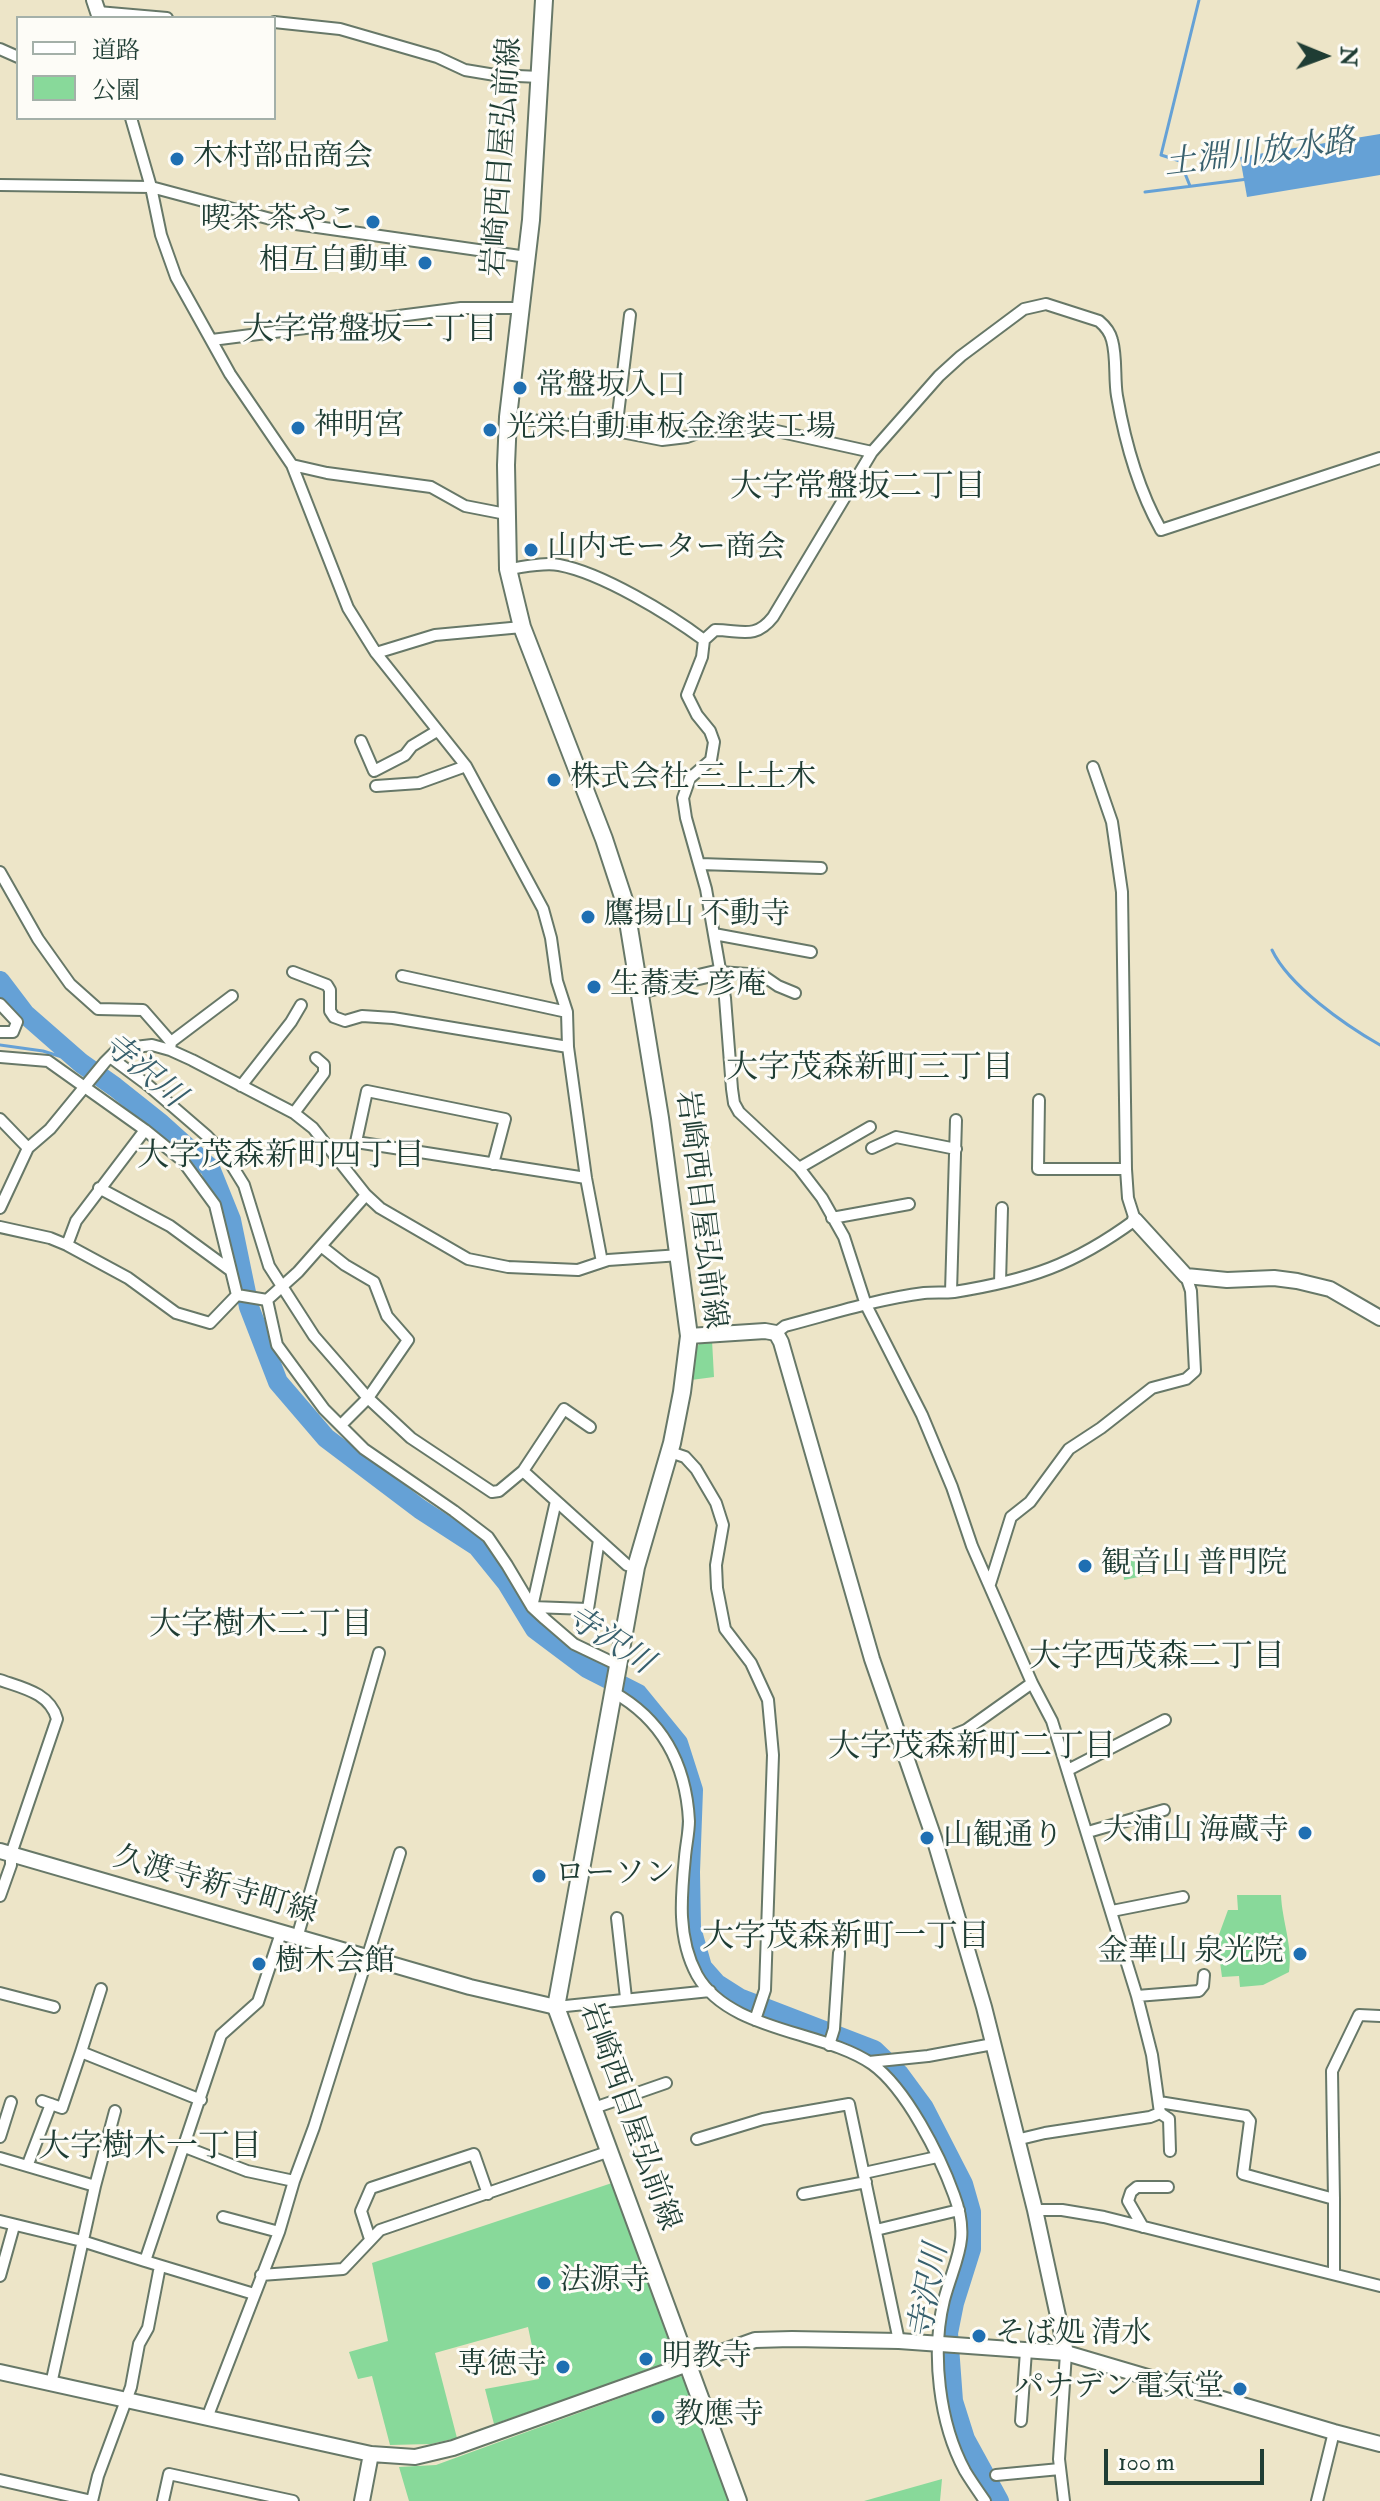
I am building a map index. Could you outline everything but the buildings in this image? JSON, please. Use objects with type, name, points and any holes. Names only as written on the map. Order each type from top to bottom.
[{"type":"main road","name":"岩崎西目屋弘前線","points":[[544,0],[527,257],[508,417],[508,569],[522,627],[604,839],[625,903],[680,1255],[689,1336],[670,1452],[636,1567],[556,2007],[738,2501]]},
{"type":"street","points":[[97,10],[150,16]]},
{"type":"street","points":[[276,22],[340,29],[437,57],[465,70],[540,77]]},
{"type":"street","points":[[132,120],[161,235],[176,277],[230,374],[292,465],[348,608],[376,653],[466,766],[543,909],[557,981],[567,1012],[568,1047],[586,1178],[602,1262]]},
{"type":"street","points":[[0,185],[151,187],[282,222],[527,257]]},
{"type":"street","points":[[1170,2151],[1169,2119],[1160,2108],[1152,2055],[1137,1996],[1052,1721],[972,1546],[922,1415],[866,1305],[844,1237],[822,1198],[799,1168],[748,1123],[734,1103],[725,998],[700,864],[683,798],[690,778],[711,760],[714,748],[710,731],[687,695],[702,657],[704,640],[715,630],[752,633],[764,628],[872,452],[939,376],[1024,309],[1046,304],[1099,321],[1105,326],[1112,340],[1117,394],[1141,492],[1161,530],[1380,458]]},
{"type":"street","points":[[212,340],[461,308],[520,308]]},
{"type":"street","points":[[616,431],[630,315]]},
{"type":"street","points":[[508,417],[662,440],[687,437],[722,424],[754,426],[872,452]]},
{"type":"street","points":[[292,465],[327,473],[431,487],[465,506],[506,514]]},
{"type":"street","points":[[508,569],[556,564],[586,572],[656,609],[704,640]]},
{"type":"street","points":[[376,653],[435,635],[522,627]]},
{"type":"street","points":[[361,741],[374,771],[405,755],[412,746],[437,731]]},
{"type":"street","points":[[376,786],[419,783],[466,766]]},
{"type":"street","points":[[990,1584],[1011,1517],[1030,1502],[1069,1449],[1152,1388],[1186,1379],[1195,1371],[1191,1291],[1186,1276],[1135,1220],[1128,1198],[1122,892],[1112,822],[1093,767]]},
{"type":"street","points":[[700,864],[821,868]]},
{"type":"street","points":[[0,872],[38,939],[70,984],[98,1009],[143,1010],[170,1046],[294,1113],[313,1128],[380,1208],[468,1259],[508,1267],[578,1270],[602,1262],[680,1255]]},
{"type":"street","points":[[714,934],[811,952]]},
{"type":"street","points":[[293,972],[327,985],[330,990],[330,1011],[334,1017],[345,1021],[362,1016],[393,1018],[568,1047]]},
{"type":"street","points":[[639,991],[720,972],[762,975],[795,993]]},
{"type":"street","points":[[402,976],[567,1012]]},
{"type":"street","points":[[0,1208],[28,1148],[50,1129],[118,1049],[170,1046],[232,996]]},
{"type":"street","points":[[0,1004],[17,1022],[13,1032],[0,1032]]},
{"type":"street","points":[[241,1086],[301,1005]]},
{"type":"street","points":[[0,1057],[48,1061],[87,1084],[182,1160],[215,1205],[239,1295]]},
{"type":"street","points":[[294,1113],[324,1073],[324,1065],[316,1058]]},
{"type":"street","points":[[107,1060],[149,1086],[226,1156],[244,1185],[269,1266],[314,1336],[368,1398],[411,1438],[492,1492],[499,1491],[523,1471],[564,1409],[590,1427]]},
{"type":"street","points":[[343,1165],[356,1142],[367,1091],[505,1119],[493,1164]]},
{"type":"street","points":[[1039,1100],[1038,1169],[1126,1169]]},
{"type":"street","points":[[0,1119],[28,1148]]},
{"type":"street","points":[[951,1292],[956,1120]]},
{"type":"street","points":[[799,1168],[870,1127]]},
{"type":"street","points":[[67,1245],[76,1221],[145,1130]]},
{"type":"street","points":[[872,1148],[896,1137],[956,1149]]},
{"type":"street","points":[[356,1142],[586,1178]]},
{"type":"street","points":[[99,1188],[170,1226],[230,1270]]},
{"type":"street","points":[[239,1295],[265,1299],[283,1287],[366,1195]]},
{"type":"street","points":[[832,1218],[909,1204]]},
{"type":"street","points":[[1000,1283],[1002,1208]]},
{"type":"street","points":[[689,1336],[776,1333],[785,1326],[866,1305],[1029,1278],[1103,1244],[1135,1220]]},
{"type":"street","points":[[0,1227],[67,1245],[128,1278],[176,1313],[210,1323],[239,1295]]},
{"type":"street","points":[[321,1246],[374,1282],[387,1316],[408,1340],[368,1398],[341,1425]]},
{"type":"street","points":[[1186,1276],[1297,1281],[1330,1289],[1380,1318]]},
{"type":"street","points":[[265,1299],[277,1345],[324,1409],[364,1449],[488,1537],[532,1607],[616,1678],[673,1751],[689,1821],[681,1923],[698,1976],[710,1991],[731,2007],[869,2062],[889,2078],[909,2106],[937,2157],[959,2210],[962,2229],[956,2268],[945,2299],[938,2345],[941,2398],[964,2468],[985,2501]]},
{"type":"street","points":[[776,1333],[802,1408],[872,1659],[906,1754],[984,2007],[1035,2210],[1066,2353],[1060,2469],[1064,2501]]},
{"type":"street","points":[[670,1452],[685,1457],[696,1469],[716,1503],[723,1525],[716,1565],[725,1629],[751,1663],[768,1700],[773,1755],[765,1990],[756,2018]]},
{"type":"street","points":[[523,1471],[627,1565],[636,1567]]},
{"type":"street","points":[[532,1607],[556,1501]]},
{"type":"street","points":[[532,1607],[588,1609],[599,1540]]},
{"type":"street","points":[[297,1938],[379,1653]]},
{"type":"street","points":[[0,1680],[44,1698],[54,1708],[57,1719],[5,1853],[11,1865],[0,1896]]},
{"type":"street","points":[[906,1754],[966,1730],[1032,1683]]},
{"type":"street","points":[[1068,1770],[1165,1720]]},
{"type":"street","points":[[1088,1832],[1164,1810]]},
{"type":"street","name":"久渡寺新寺町線","points":[[5,1853],[368,1959],[556,2007]]},
{"type":"street","points":[[207,2418],[279,2232],[400,1853]]},
{"type":"street","points":[[1112,1911],[1183,1897]]},
{"type":"street","points":[[617,1918],[626,1998]]},
{"type":"street","points":[[145,2261],[221,2035],[258,2002],[281,1933]]},
{"type":"street","points":[[829,2045],[834,2029],[839,1953]]},
{"type":"street","points":[[1137,1996],[1199,1991],[1204,1975]]},
{"type":"street","points":[[28,2164],[46,2103],[62,2108],[101,1989]]},
{"type":"street","points":[[556,2007],[710,1991]]},
{"type":"street","points":[[0,1993],[54,2007]]},
{"type":"street","points":[[1334,2274],[1332,2071],[1359,2015],[1380,2016]]},
{"type":"street","points":[[869,2062],[993,2044]]},
{"type":"street","points":[[81,2052],[201,2100]]},
{"type":"street","points":[[594,2108],[666,2083]]},
{"type":"street","points":[[0,2137],[11,2102]]},
{"type":"street","points":[[697,2139],[763,2119],[849,2104],[899,2341]]},
{"type":"street","points":[[1016,2140],[1150,2117],[1160,2108],[1246,2116],[1250,2121],[1243,2174],[1334,2199]]},
{"type":"street","points":[[51,2384],[82,2241],[115,2111]]},
{"type":"street","points":[[185,2147],[247,2171],[294,2181]]},
{"type":"street","points":[[261,2275],[343,2269],[380,2230],[610,2151]]},
{"type":"street","points":[[370,2239],[361,2211],[371,2188],[474,2154],[488,2194]]},
{"type":"street","points":[[803,2194],[937,2157]]},
{"type":"street","points":[[0,2158],[95,2186]]},
{"type":"street","points":[[1143,2227],[1128,2201],[1131,2192],[1137,2187],[1168,2187]]},
{"type":"street","points":[[876,2230],[959,2210]]},
{"type":"street","points":[[1035,2210],[1062,2210],[1143,2227],[1380,2286]]},
{"type":"street","points":[[223,2217],[279,2232]]},
{"type":"street","points":[[0,2221],[82,2241],[254,2294]]},
{"type":"street","points":[[0,2276],[14,2226]]},
{"type":"street","points":[[0,2480],[92,2501],[126,2400],[139,2344],[148,2328],[160,2266]]},
{"type":"street","points":[[0,2372],[371,2454],[399,2457],[431,2455],[755,2340],[899,2341],[1066,2353],[1380,2444]]},
{"type":"street","points":[[1021,2421],[1026,2351]]},
{"type":"street","points":[[1317,2501],[1334,2432]]},
{"type":"street","points":[[362,2501],[371,2454]]},
{"type":"street","points":[[996,2475],[1060,2469]]},
{"type":"street","points":[[163,2501],[169,2474],[293,2501]]},
{"type":"green space","points":[[712,1340],[714,1377],[691,1380],[693,1351],[702,1341]]},
{"type":"green space","points":[[1141,1552],[1143,1576],[1124,1580],[1122,1556]]},
{"type":"green space","points":[[1237,1895],[1281,1895],[1290,1953],[1289,1972],[1263,1985],[1240,1987],[1239,1976],[1222,1977],[1217,1940],[1228,1910],[1238,1910]]},
{"type":"green space","points":[[612,2183],[676,2361],[494,2424],[485,2389],[539,2379],[528,2327],[435,2353],[457,2438],[431,2444],[390,2445],[372,2376],[358,2379],[349,2352],[388,2341],[372,2263]]},
{"type":"green space","points":[[680,2376],[686,2379],[729,2501],[409,2501],[399,2467],[436,2465]]},
{"type":"green space","points":[[942,2479],[940,2501],[864,2501]]},
{"type":"water","points":[[1380,134],[1380,175],[1247,197],[1240,157]]},
{"type":"waterway","points":[[1190,186],[1180,161],[1161,155],[1199,0]]},
{"type":"waterway","name":"土淵川放水路","points":[[1145,192],[1248,179]]},
{"type":"waterway","points":[[1272,950],[1304,991],[1335,1016],[1380,1045]]},
{"type":"waterway","name":"寺沢川","points":[[0,981],[25,1014],[81,1063],[159,1122],[210,1168],[231,1220],[249,1307],[278,1382],[326,1438],[420,1509],[477,1546],[507,1583],[535,1629],[587,1668],[638,1694],[678,1743],[693,1790],[691,1928],[702,1967],[717,1984],[739,1998],[874,2050],[899,2074],[924,2108],[963,2184],[971,2212],[971,2249],[948,2333],[953,2401],[965,2439],[999,2501]]},
{"type":"waterway","points":[[0,1045],[43,1051],[81,1063]]},
{"type":"place","name":"木村部品商会","points":[[177,159]]},
{"type":"place","name":"喫茶 茶やこ","points":[[373,222]]},
{"type":"place","name":"相互自動車","points":[[425,263]]},
{"type":"place","name":"常盤坂入口","points":[[520,388]]},
{"type":"place","name":"神明宮","points":[[298,428]]},
{"type":"place","name":"光栄自動車板金塗装工場","points":[[490,430]]},
{"type":"place","name":"山内モーター商会","points":[[531,550]]},
{"type":"place","name":"株式会社 三上土木","points":[[554,780]]},
{"type":"place","name":"鷹揚山 不動寺","points":[[588,917]]},
{"type":"place","name":"生蕎麦 彦庵","points":[[594,987]]},
{"type":"place","name":"観音山 普門院","points":[[1085,1566]]},
{"type":"place","name":"大浦山 海蔵寺","points":[[1305,1833]]},
{"type":"place","name":"山観通り","points":[[927,1838]]},
{"type":"place","name":"ローソン","points":[[539,1876]]},
{"type":"place","name":"金華山 泉光院","points":[[1300,1954]]},
{"type":"place","name":"樹木会館","points":[[259,1964]]},
{"type":"place","name":"法源寺","points":[[544,2283]]},
{"type":"place","name":"そば処 清水","points":[[979,2336]]},
{"type":"place","name":"明教寺","points":[[646,2359]]},
{"type":"place","name":"専徳寺","points":[[563,2367]]},
{"type":"place","name":"パナデン電気堂","points":[[1240,2389]]},
{"type":"place","name":"教應寺","points":[[658,2417]]},
{"type":"district","name":"大字常盤坂一丁目","points":[[370,332]]},
{"type":"district","name":"大字常盤坂二丁目","points":[[858,489]]},
{"type":"district","name":"大字茂森新町三丁目","points":[[870,1070]]},
{"type":"district","name":"大字茂森新町四丁目","points":[[281,1158]]},
{"type":"district","name":"大字樹木二丁目","points":[[261,1627]]},
{"type":"district","name":"大字西茂森二丁目","points":[[1157,1659]]},
{"type":"district","name":"大字茂森新町二丁目","points":[[972,1749]]},
{"type":"district","name":"大字茂森新町一丁目","points":[[846,1939]]},
{"type":"district","name":"大字樹木一丁目","points":[[150,2149]]}]
